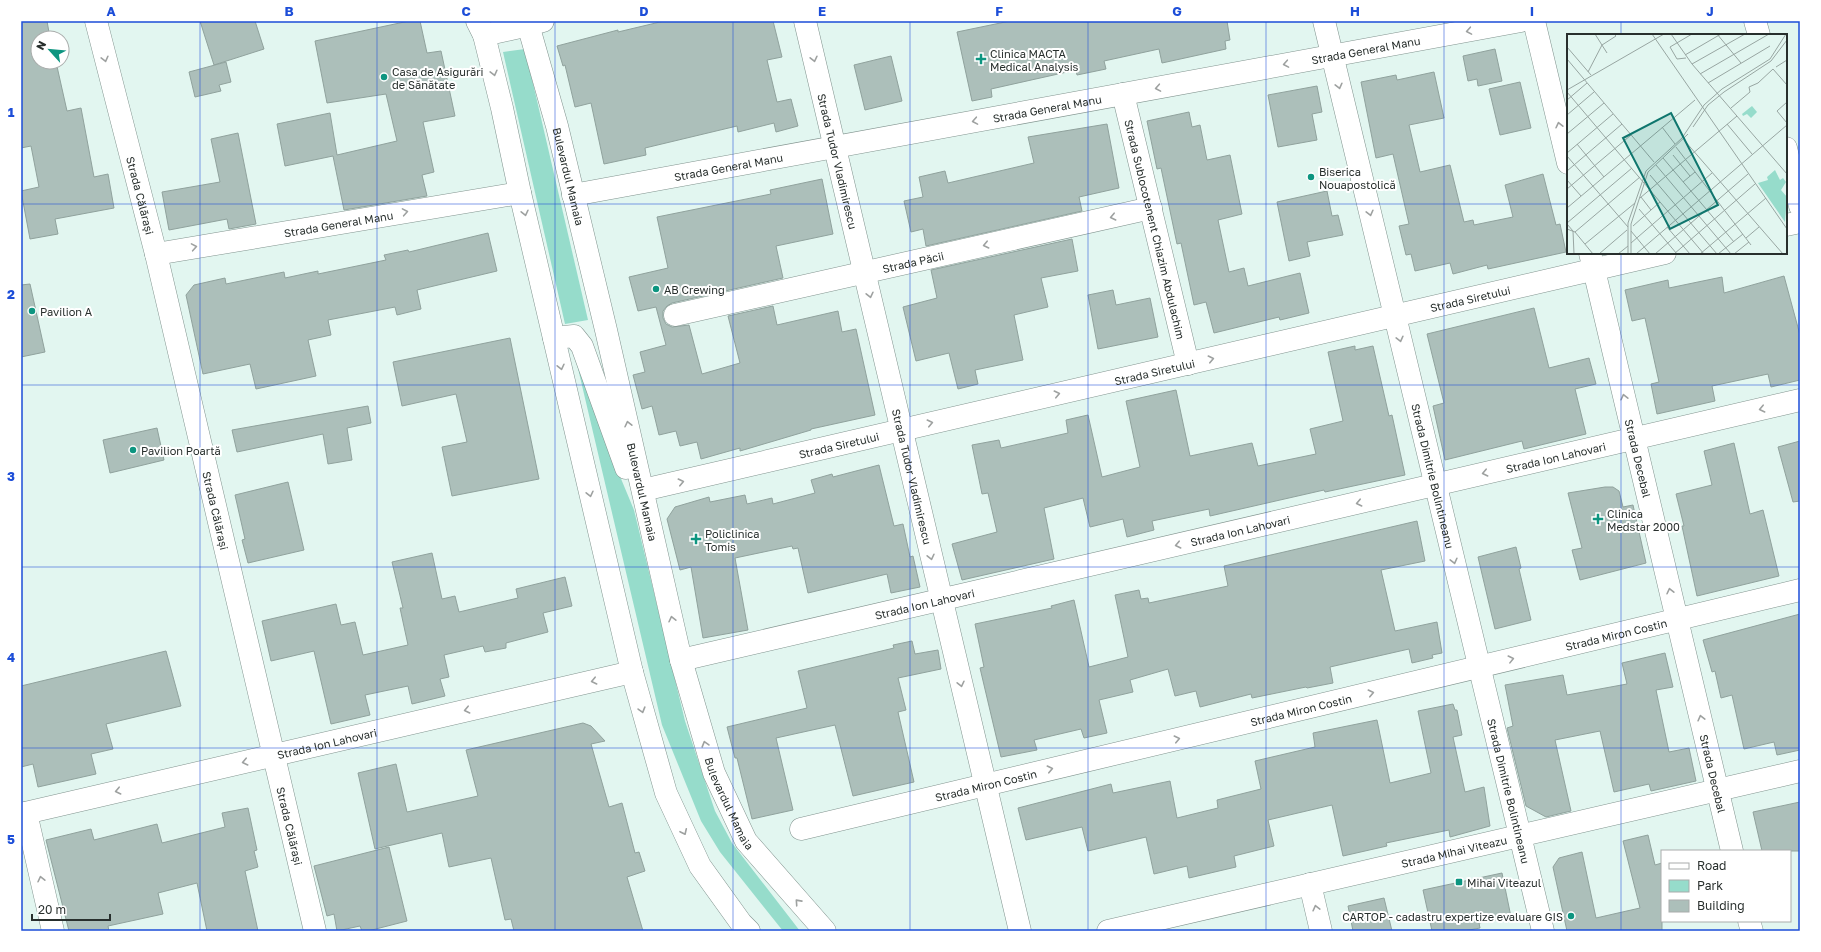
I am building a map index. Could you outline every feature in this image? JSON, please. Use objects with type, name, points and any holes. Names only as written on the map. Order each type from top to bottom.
[{"type":"street","name":"Strada Călărași","points":[[96,21],[156,254],[315,931]]},
{"type":"street","name":"Strada Tudor Vladimirescu","points":[[805,21],[1020,931]]},
{"type":"street","name":"Strada Dimitrie Bolintineanu","points":[[1324,21],[1542,931]]},
{"type":"street","name":"Strada General Manu","points":[[573,195],[1521,21]]},
{"type":"street","points":[[1534,21],[1567,159]]},
{"type":"street","points":[[1755,21],[1759,34]]},
{"type":"street","points":[[533,22],[481,28],[502,108],[520,192],[632,672],[666,792],[700,866],[744,928]]},
{"type":"street","name":"Bulevardul Mamaia","points":[[533,22],[681,660],[714,773],[746,841],[825,931]]},
{"type":"street","name":"Strada Sublocotenent Chiazim Abdulachim","points":[[1123,94],[1188,364]]},
{"type":"street","points":[[1787,152],[1800,206]]},
{"type":"street","name":"Strada General Manu","points":[[156,254],[520,192]]},
{"type":"street","name":"Strada Păcii","points":[[675,315],[1151,208]]},
{"type":"street","points":[[1787,225],[1800,222]]},
{"type":"street","name":"Strada Siretului","points":[[645,500],[902,430],[1394,316],[1592,261],[1656,254]]},
{"type":"street","name":"Strada Decebal","points":[[1592,261],[1732,850]]},
{"type":"street","points":[[554,338],[574,336],[582,346],[624,464],[645,500]]},
{"type":"street","name":"Strada Ion Lahovari","points":[[681,660],[1800,400]]},
{"type":"street","name":"Strada Miron Costin","points":[[801,829],[1800,590]]},
{"type":"street","name":"Strada Ion Lahovari","points":[[23,813],[632,672]]},
{"type":"street","name":"Strada Mihai Viteazu","points":[[1108,931],[1800,771]]},
{"type":"street","points":[[23,813],[54,931]]},
{"type":"street","points":[[1310,884],[1321,931]]},
{"type":"green space","points":[[525,49],[588,320],[565,324],[503,52]]},
{"type":"green space","points":[[572,343],[602,433],[634,510],[685,721],[715,811],[732,843],[800,931],[783,931],[720,852],[701,821],[662,725]]},
{"type":"building","points":[[21,21],[47,21],[49,30],[30,30],[30,70],[58,70],[67,111],[81,108],[94,177],[108,174],[114,208],[55,219],[58,234],[30,239],[21,191],[39,187],[31,146],[21,148]]},
{"type":"building","points":[[200,21],[255,21],[264,49],[214,65]]},
{"type":"building","points":[[409,21],[420,21],[427,53],[441,51],[455,116],[423,122],[434,172],[422,175],[427,196],[344,210],[333,156],[285,166],[277,124],[330,113],[337,155],[397,141],[386,94],[327,103],[315,41]]},
{"type":"building","points":[[664,21],[773,21],[782,57],[767,60],[777,102],[791,99],[798,126],[776,132],[774,123],[738,132],[737,126],[645,148],[646,155],[604,164],[591,103],[575,107],[565,65],[563,66],[557,46],[618,30],[618,32]]},
{"type":"building","points":[[1010,21],[1227,21],[1230,40],[1225,41],[1226,49],[1162,63],[1159,49],[1104,61],[1106,69],[1077,75],[1076,70],[991,89],[992,97],[972,101],[957,32]]},
{"type":"building","points":[[1495,49],[1502,81],[1478,86],[1477,79],[1468,81],[1463,56]]},
{"type":"building","points":[[891,56],[902,101],[865,110],[854,65]]},
{"type":"building","points":[[226,62],[231,82],[219,85],[221,91],[195,97],[189,72]]},
{"type":"building","points":[[1434,72],[1444,118],[1409,125],[1420,172],[1450,165],[1464,222],[1473,220],[1474,225],[1513,217],[1505,185],[1543,174],[1556,225],[1560,224],[1566,252],[1488,269],[1487,265],[1453,274],[1450,263],[1415,271],[1411,254],[1406,255],[1399,226],[1409,224],[1393,154],[1376,158],[1361,82],[1396,75],[1397,80]]},
{"type":"building","points":[[1520,82],[1531,128],[1500,135],[1489,89]]},
{"type":"building","points":[[1317,86],[1322,112],[1312,114],[1317,140],[1278,147],[1268,95]]},
{"type":"building","points":[[1189,112],[1192,127],[1200,125],[1207,160],[1230,155],[1242,214],[1218,220],[1229,272],[1244,268],[1248,286],[1300,273],[1309,313],[1280,320],[1279,317],[1214,333],[1206,302],[1194,305],[1181,243],[1177,244],[1161,168],[1157,169],[1147,121]]},
{"type":"building","points":[[1107,124],[1119,188],[1079,197],[1082,211],[926,246],[923,229],[911,232],[904,201],[923,197],[919,177],[945,171],[948,183],[1034,163],[1028,137]]},
{"type":"building","points":[[238,133],[256,224],[229,229],[227,219],[169,230],[162,192],[220,182],[211,139]]},
{"type":"building","points":[[822,179],[833,234],[776,246],[783,278],[672,303],[663,311],[663,318],[666,324],[672,327],[689,325],[702,374],[740,363],[728,316],[773,306],[777,325],[838,311],[842,332],[856,329],[875,415],[811,429],[740,451],[740,448],[701,459],[697,442],[680,446],[676,431],[659,435],[652,406],[642,409],[633,375],[645,372],[640,352],[666,345],[656,307],[638,311],[629,277],[668,268],[657,217],[771,194],[770,190]]},
{"type":"building","points":[[1327,191],[1332,216],[1338,215],[1343,235],[1307,242],[1310,256],[1289,261],[1277,202]]},
{"type":"building","points":[[488,233],[497,271],[417,290],[421,309],[397,315],[395,307],[328,320],[331,335],[308,340],[316,376],[256,389],[250,364],[203,374],[186,295],[194,285],[225,278],[226,284],[284,272],[285,278],[318,271],[318,274],[386,260],[384,255],[408,250],[409,252]]},
{"type":"building","points":[[1072,239],[1078,271],[1041,278],[1048,307],[1014,315],[1023,360],[975,370],[978,384],[958,389],[949,353],[916,361],[903,307],[937,298],[931,270]]},
{"type":"building","points":[[1784,276],[1800,335],[1800,380],[1771,387],[1768,374],[1712,386],[1715,401],[1657,414],[1651,384],[1659,382],[1645,318],[1632,321],[1625,290],[1668,280],[1669,288],[1722,277],[1724,293]]},
{"type":"building","name":"Pavilion A","points":[[30,284],[45,352],[21,357],[21,285]]},
{"type":"building","points":[[1113,290],[1116,305],[1150,298],[1158,337],[1098,349],[1088,295]]},
{"type":"building","points":[[1534,308],[1549,368],[1589,358],[1596,384],[1575,389],[1586,434],[1524,449],[1522,441],[1445,460],[1433,406],[1444,403],[1427,334]]},
{"type":"building","points":[[510,338],[539,479],[452,496],[442,447],[467,442],[456,394],[402,406],[393,362]]},
{"type":"building","points":[[1355,346],[1355,350],[1373,346],[1389,416],[1392,415],[1405,475],[1325,492],[1324,490],[1210,516],[1209,509],[1152,521],[1154,530],[1127,537],[1123,519],[1090,527],[1083,498],[1044,508],[1054,559],[962,580],[952,544],[997,532],[988,493],[982,494],[972,445],[999,440],[1001,448],[1068,433],[1066,420],[1088,415],[1102,477],[1140,467],[1126,401],[1176,390],[1190,456],[1252,443],[1258,466],[1316,454],[1310,429],[1343,421],[1328,352]]},
{"type":"building","points":[[368,406],[371,423],[347,428],[352,460],[328,464],[323,434],[237,452],[232,430]]},
{"type":"building","name":"Pavilion Poartă","points":[[157,428],[164,460],[110,473],[103,440]]},
{"type":"building","points":[[1800,441],[1800,501],[1793,502],[1778,447]]},
{"type":"building","points":[[1734,443],[1750,514],[1763,510],[1779,576],[1697,596],[1682,526],[1684,526],[1676,494],[1712,485],[1704,451]]},
{"type":"building","points":[[879,465],[894,526],[903,524],[910,557],[913,556],[920,587],[891,593],[887,574],[808,593],[798,548],[793,549],[792,546],[735,558],[748,630],[703,638],[691,567],[680,570],[667,519],[675,507],[709,497],[710,502],[745,495],[747,504],[772,498],[773,504],[815,493],[811,480],[832,474],[833,477]]},
{"type":"building","points":[[288,482],[304,550],[248,563],[242,540],[245,539],[235,495]]},
{"type":"building","points":[[1613,487],[1619,491],[1623,507],[1633,505],[1646,563],[1580,580],[1572,550],[1582,548],[1568,493]]},
{"type":"building","points":[[1417,521],[1425,561],[1381,570],[1395,631],[1437,622],[1442,653],[1432,655],[1433,658],[1412,663],[1409,649],[1330,667],[1333,683],[1252,698],[1251,694],[1200,707],[1196,691],[1175,696],[1168,669],[1130,680],[1133,692],[1099,700],[1107,733],[1084,738],[1081,729],[1034,740],[1037,750],[1001,757],[980,668],[984,667],[975,624],[1052,608],[1051,606],[1074,600],[1089,667],[1128,657],[1115,595],[1139,590],[1141,599],[1148,598],[1149,603],[1228,586],[1224,566]]},
{"type":"building","points":[[1516,547],[1521,568],[1519,569],[1531,620],[1495,629],[1478,557]]},
{"type":"building","points":[[432,553],[442,599],[455,596],[459,612],[518,598],[516,589],[565,577],[572,606],[543,613],[548,632],[506,643],[506,648],[485,652],[483,646],[444,655],[449,677],[440,679],[445,696],[412,704],[408,686],[365,695],[370,715],[331,724],[314,651],[271,661],[262,621],[336,604],[341,625],[355,622],[363,655],[408,645],[400,608],[403,608],[392,562]]},
{"type":"building","points":[[1800,614],[1800,750],[1777,755],[1774,742],[1744,749],[1732,695],[1721,698],[1715,671],[1712,672],[1703,640]]},
{"type":"building","points":[[912,641],[915,654],[938,650],[941,669],[898,678],[906,710],[898,712],[914,782],[853,796],[835,725],[776,738],[793,810],[752,819],[737,758],[735,758],[727,727],[807,708],[798,671],[894,648],[893,645]]},
{"type":"building","points":[[166,651],[181,706],[106,724],[113,749],[91,754],[96,774],[38,787],[33,764],[21,767],[21,686]]},
{"type":"building","points":[[1665,653],[1673,687],[1656,690],[1669,752],[1689,748],[1696,781],[1651,791],[1649,784],[1614,792],[1600,731],[1555,740],[1571,811],[1546,817],[1526,806],[1507,728],[1513,726],[1505,685],[1563,675],[1567,695],[1627,684],[1622,663]]},
{"type":"building","points":[[1453,704],[1455,710],[1457,710],[1462,735],[1453,737],[1465,792],[1484,787],[1490,826],[1450,837],[1449,830],[1386,843],[1387,846],[1343,856],[1332,805],[1268,820],[1274,846],[1234,856],[1236,867],[1189,878],[1187,866],[1154,874],[1146,837],[1088,851],[1082,827],[1026,840],[1018,808],[1111,784],[1113,793],[1170,781],[1177,818],[1218,808],[1217,800],[1261,789],[1255,761],[1315,747],[1313,733],[1377,720],[1390,783],[1431,773],[1418,711]]},
{"type":"building","points":[[583,723],[591,726],[605,741],[591,744],[609,807],[622,803],[635,853],[639,852],[645,871],[627,877],[643,931],[514,931],[511,919],[505,920],[491,858],[449,867],[442,833],[375,849],[358,773],[396,764],[407,812],[478,796],[466,750]]},
{"type":"building","points":[[1800,802],[1800,851],[1762,850],[1753,812]]},
{"type":"building","points":[[248,808],[257,850],[254,851],[258,867],[245,871],[258,931],[207,931],[197,883],[158,893],[163,914],[108,926],[109,931],[69,931],[46,840],[91,829],[94,840],[157,824],[162,843],[225,827],[222,813]]},
{"type":"building","points":[[1648,835],[1655,865],[1661,863],[1662,931],[1567,931],[1553,867],[1559,858],[1582,852],[1596,918],[1640,908],[1623,841]]},
{"type":"building","points":[[389,847],[407,921],[368,931],[362,931],[360,926],[337,931],[334,914],[327,916],[314,866]]},
{"type":"building","points":[[1502,873],[1511,917],[1479,923],[1480,928],[1464,931],[1432,931],[1423,890]]},
{"type":"building","points":[[1384,898],[1392,931],[1353,931],[1348,906]]},
{"type":"place","name":"Clinica MACTA Medical Analysis","points":[[981,59]]},
{"type":"place","name":"Casa de Asigurări de Sănătate","points":[[384,77]]},
{"type":"place","name":"Biserica Nouapostolică","points":[[1311,177]]},
{"type":"place","name":"AB Crewing","points":[[656,289]]},
{"type":"place","name":"Pavilion A","points":[[32,311]]},
{"type":"place","name":"Pavilion Poartă","points":[[133,450]]},
{"type":"place","name":"Clinica Medstar 2000","points":[[1598,519]]},
{"type":"place","name":"Policlinica Tomis","points":[[696,539]]},
{"type":"place","name":"Mihai Viteazul","points":[[1459,882]]},
{"type":"place","name":"CARTOP - cadastru expertize evaluare GIS","points":[[1571,916]]}]
